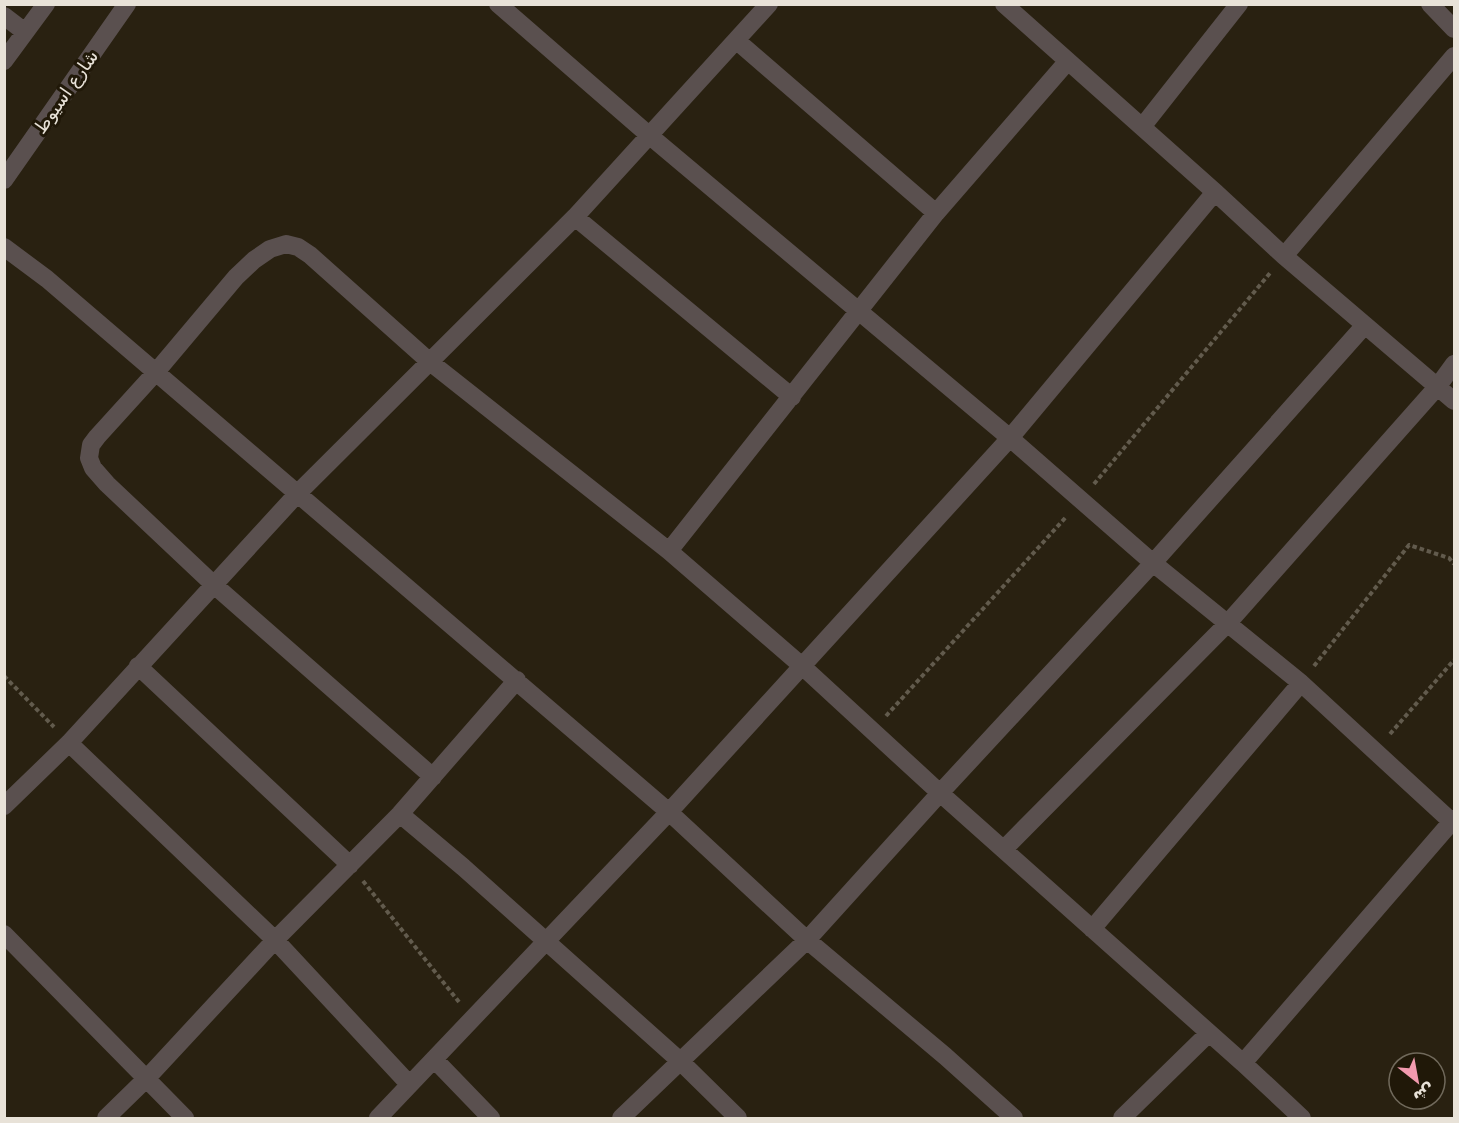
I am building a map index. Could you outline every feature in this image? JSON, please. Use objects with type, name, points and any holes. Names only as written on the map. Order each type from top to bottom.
[{"type":"street","points":[[4,61],[46,4]]},
{"type":"street","name":"شارع اسيوط","points":[[4,180],[127,4]]},
{"type":"street","points":[[498,4],[650,136],[1011,438],[1152,563],[1301,683],[1454,822],[1243,1063]]},
{"type":"street","points":[[4,807],[69,743],[298,493],[575,217],[769,4]]},
{"type":"street","points":[[1004,4],[1284,256],[1455,401]]},
{"type":"street","points":[[1142,127],[1239,4]]},
{"type":"street","points":[[1430,4],[1455,28]]},
{"type":"street","points":[[4,16],[25,32]]},
{"type":"street","points":[[737,41],[936,213]]},
{"type":"street","points":[[1284,256],[1455,56]]},
{"type":"street","points":[[669,551],[936,213],[1067,62]]},
{"type":"street","points":[[378,1119],[669,812],[1011,438],[1215,192]]},
{"type":"street","points":[[575,217],[792,397]]},
{"type":"street","points":[[433,777],[213,584],[107,484],[90,462],[88,453],[97,437],[242,272],[270,249],[286,244],[298,247],[310,255],[430,362],[669,551],[802,666],[940,793],[1243,1063],[1302,1119]]},
{"type":"street","points":[[4,247],[47,279],[517,680],[669,812],[807,940],[945,1056],[1014,1119]]},
{"type":"street","points":[[621,1119],[807,940],[1152,563],[1365,325]]},
{"type":"street","points":[[1004,849],[1227,624],[1455,364]]},
{"type":"street","points":[[138,666],[350,865]]},
{"type":"street","points":[[106,1119],[275,940],[400,814],[517,680]]},
{"type":"street","points":[[1092,929],[1301,683]]},
{"type":"street","points":[[69,743],[275,940],[409,1084]]},
{"type":"street","points":[[400,814],[680,1060],[738,1119]]},
{"type":"street","points":[[4,934],[185,1119]]},
{"type":"street","points":[[1122,1119],[1209,1033]]},
{"type":"street","points":[[434,1059],[491,1119]]},
{"type":"path","points":[[1301,683],[1409,545],[1449,558],[1455,564]]},
{"type":"path","points":[[1376,750],[1455,660]]},
{"type":"path","points":[[4,676],[69,743]]},
{"type":"path","points":[[350,865],[473,1019]]}]
